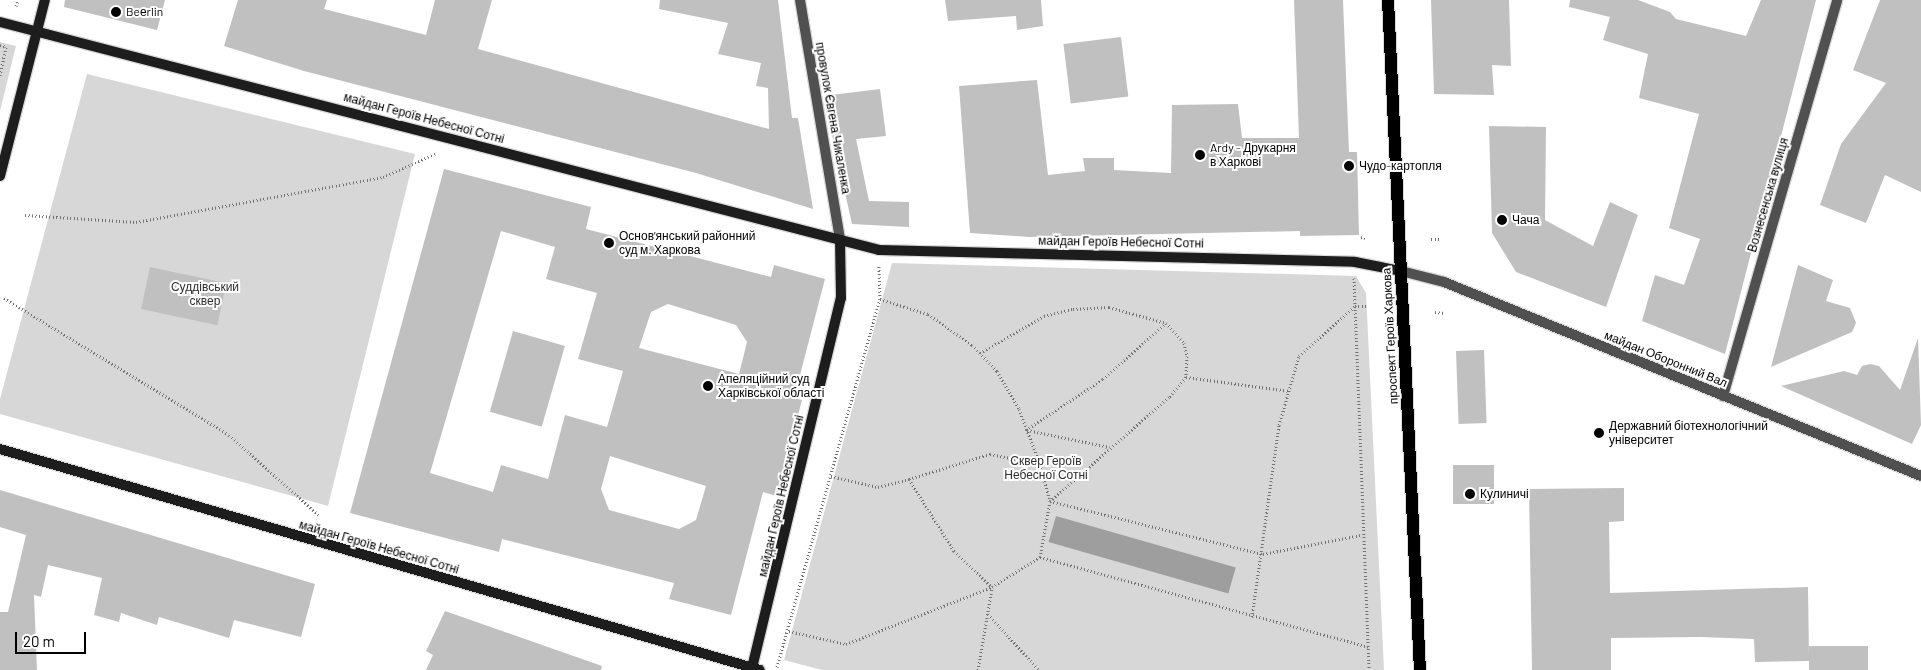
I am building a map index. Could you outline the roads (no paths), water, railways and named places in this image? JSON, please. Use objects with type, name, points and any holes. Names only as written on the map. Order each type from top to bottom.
[{"type":"main road","points":[[0,176],[45,0]]},
{"type":"main road","name":"проспект Героїв Харкова","points":[[1388,0],[1420,670]]},
{"type":"main road","name":"майдан Героїв Небесної Сотні","points":[[0,22],[37,30],[879,250],[1355,262],[1401,271]]},
{"type":"main road","name":"майдан Героїв Небесної Сотні","points":[[0,449],[756,669],[841,298],[840,240]]},
{"type":"street","name":"провулок Євгена Чикаленка","points":[[800,0],[840,240]]},
{"type":"street","name":"Вознесенська вулиця","points":[[1723,396],[1837,0]]},
{"type":"street","name":"майдан Оборонний Вал","points":[[1401,271],[1444,282],[1921,476]]},
{"type":"tram line","points":[[1383,0],[1415,670]]},
{"type":"tram line","points":[[1392,0],[1424,670]]},
{"type":"place","name":"Beеrlin","points":[[116,12]]},
{"type":"place","name":"Ardy - Друкарня в Харкові","points":[[1200,155]]},
{"type":"place","name":"Чудо-картопля","points":[[1349,166]]},
{"type":"place","name":"Чача","points":[[1502,220]]},
{"type":"place","name":"Основ'янський районний суд м. Харкова","points":[[609,243]]},
{"type":"place","name":"Апеляційний суд Харківської області","points":[[708,386]]},
{"type":"place","name":"Державний біотехнологічний університет","points":[[1599,433]]},
{"type":"place","name":"Кулиничі","points":[[1470,494]]},
{"type":"park label","name":"Суддівський сквер","points":[[205,294]]},
{"type":"park label","name":"Сквер Героїв Небесної Сотні","points":[[1046,468]]}]
